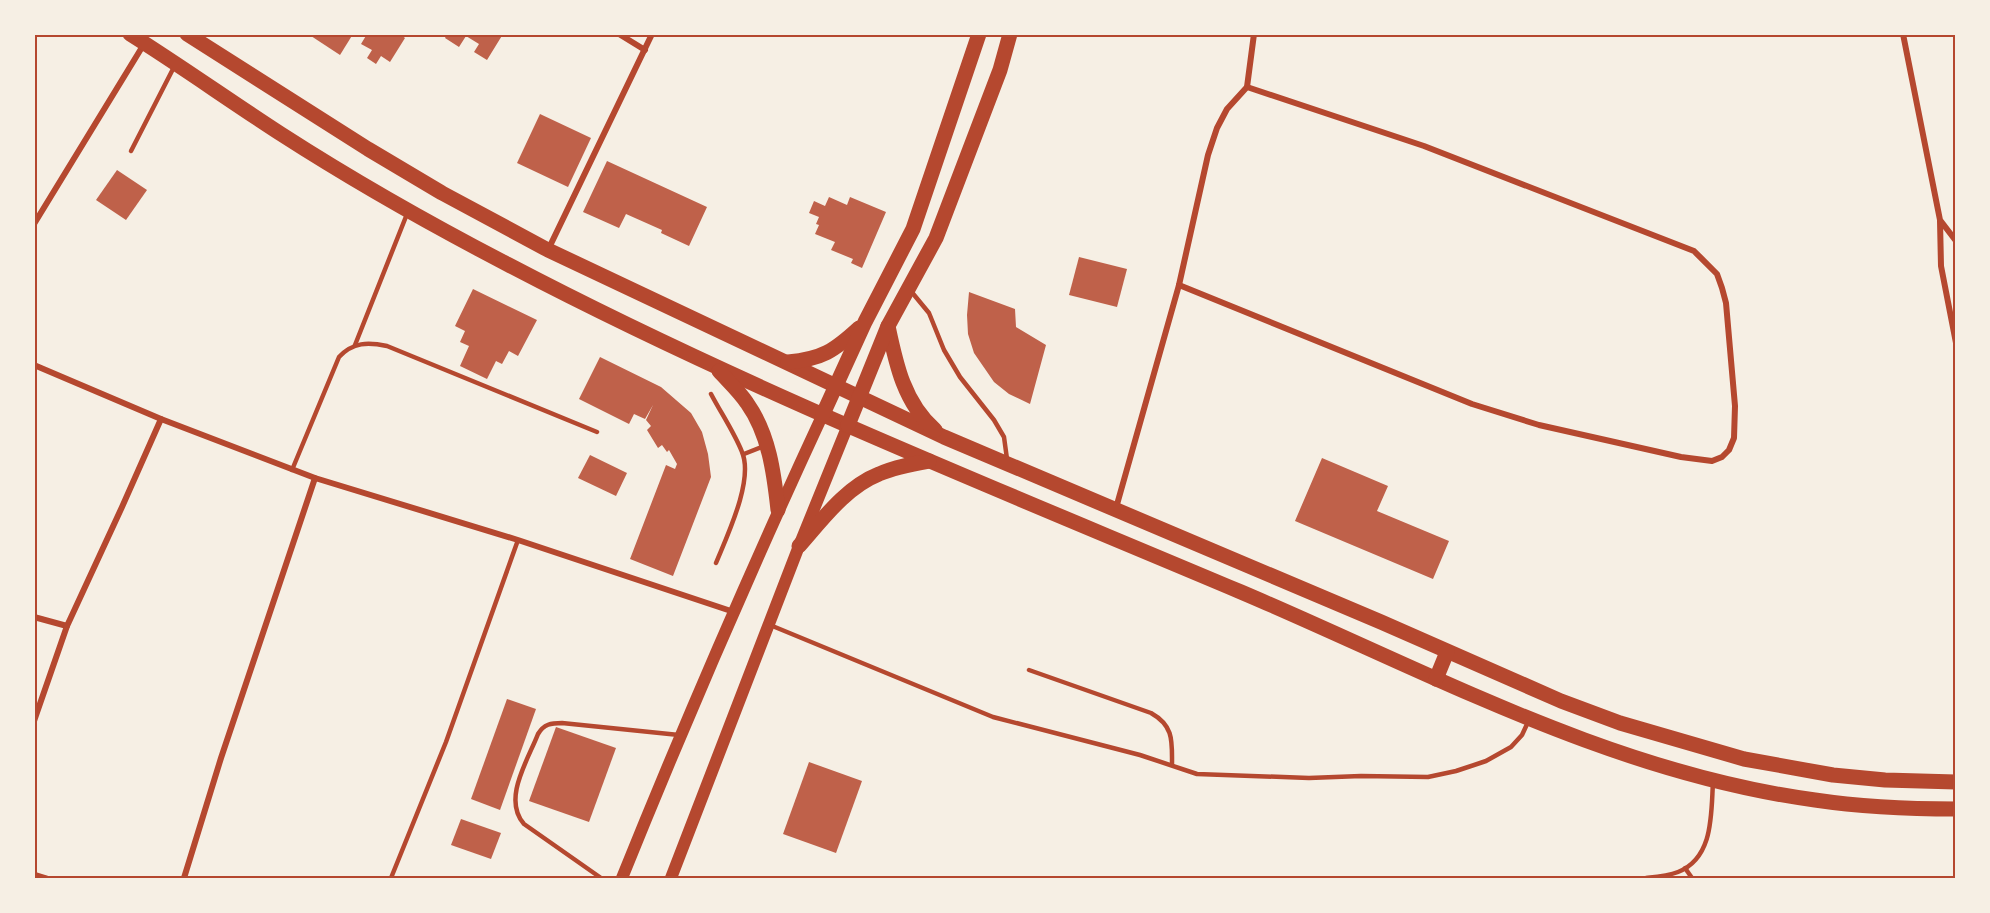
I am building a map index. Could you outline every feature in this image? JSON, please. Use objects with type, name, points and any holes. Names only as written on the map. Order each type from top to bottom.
[{"type":"main road","points":[[130,34],[286,137],[409,210],[510,266],[715,366],[929,461],[1303,618],[1436,679],[1603,746],[1713,779],[1815,800],[1916,809],[1956,809]]},
{"type":"main road","points":[[188,34],[368,149],[442,193],[548,250],[944,437],[1381,622],[1561,701],[1620,723],[1744,759],[1833,775],[1885,780],[1956,782]]},
{"type":"main road","points":[[622,879],[680,735],[778,510],[865,322],[914,229],[979,34]]},
{"type":"main road","points":[[671,879],[799,546],[888,326],[936,238],[1000,70],[1010,34]]},
{"type":"main road","points":[[786,362],[806,361],[826,354],[842,344],[865,322]]},
{"type":"main road","points":[[888,326],[900,375],[914,407],[927,423],[944,437]]},
{"type":"main road","points":[[715,366],[746,402],[758,421],[774,474],[778,510]]},
{"type":"main road","points":[[799,546],[842,500],[861,484],[878,474],[929,461]]},
{"type":"main road","points":[[1436,679],[1447,652]]},
{"type":"street","points":[[619,34],[645,50]]},
{"type":"street","points":[[548,250],[652,34]]},
{"type":"street","points":[[1115,511],[1179,285],[1208,156],[1217,128],[1227,109],[1247,87],[1254,34]]},
{"type":"street","points":[[1903,34],[1940,220],[1941,266],[1956,343]]},
{"type":"street","points":[[34,224],[145,44]]},
{"type":"street","points":[[1179,285],[1472,404],[1539,425],[1681,457],[1712,461],[1722,457],[1729,450],[1734,438],[1735,406],[1726,303],[1717,274],[1694,251],[1424,146],[1247,87]]},
{"type":"street","points":[[1940,220],[1956,241]]},
{"type":"street","points":[[34,365],[161,419],[292,470],[518,540],[735,612]]},
{"type":"street","points":[[34,721],[67,626],[161,419]]},
{"type":"street","points":[[184,879],[221,758],[315,478]]},
{"type":"street","points":[[34,616],[67,626]]},
{"type":"lane","points":[[131,152],[175,65]]},
{"type":"lane","points":[[355,345],[409,210]]},
{"type":"lane","points":[[908,288],[929,313],[944,350],[960,377],[994,420],[1004,437],[1008,464]]},
{"type":"lane","points":[[292,470],[339,357],[346,349],[364,343],[387,346],[597,432]]},
{"type":"lane","points":[[711,394],[744,454],[742,498],[716,563]]},
{"type":"lane","points":[[744,454],[767,445]]},
{"type":"lane","points":[[391,879],[446,742],[518,540]]},
{"type":"lane","points":[[770,625],[993,717],[1172,765],[1197,774],[1309,778],[1428,777],[1486,761],[1511,747],[1522,735],[1530,718]]},
{"type":"lane","points":[[1029,670],[1151,712],[1161,718],[1168,727],[1172,740],[1172,765]]},
{"type":"lane","points":[[601,879],[524,824],[516,812],[517,787],[538,734],[542,727],[548,724],[562,723],[680,735]]},
{"type":"lane","points":[[1646,879],[1677,872],[1697,858],[1707,838],[1710,825],[1713,779]]},
{"type":"lane","points":[[1685,868],[1692,879]]},
{"type":"lane","points":[[34,874],[47,879]]},
{"type":"building","points":[[308,34],[353,34],[340,55]]},
{"type":"building","points":[[367,34],[400,34],[405,38],[390,62],[381,56],[376,64],[367,58],[372,50],[361,44]]},
{"type":"building","points":[[447,34],[503,34],[487,60],[474,52],[479,44],[466,36],[459,47],[445,38]]},
{"type":"building","points":[[540,114],[591,138],[568,187],[517,163]]},
{"type":"building","points":[[607,161],[707,207],[689,246],[661,233],[662,230],[626,214],[619,228],[583,212]]},
{"type":"building","points":[[117,170],[147,190],[126,220],[96,200]]},
{"type":"building","points":[[829,197],[847,205],[850,197],[886,212],[862,268],[851,263],[853,259],[831,250],[835,242],[815,234],[819,225],[816,224],[819,217],[809,213],[814,201],[825,206]]},
{"type":"building","points":[[1079,257],[1127,269],[1117,307],[1069,295]]},
{"type":"building","points":[[473,289],[537,320],[518,356],[509,351],[502,364],[496,361],[487,379],[460,366],[469,346],[460,342],[465,331],[455,326]]},
{"type":"building","points":[[969,292],[1015,309],[1016,327],[1046,345],[1030,404],[1009,394],[994,382],[974,353],[968,334]]},
{"type":"building","points":[[600,357],[661,387],[691,413],[702,432],[711,477],[673,576],[630,559],[666,465],[675,469],[677,464],[669,450],[667,452],[662,445],[658,448],[647,430],[651,426],[646,420],[653,405],[645,419],[634,414],[629,424],[579,399]]},
{"type":"building","points":[[590,455],[627,473],[616,496],[578,478]]},
{"type":"building","points":[[1322,458],[1388,486],[1377,511],[1449,541],[1433,579],[1295,521]]},
{"type":"building","points":[[507,699],[536,709],[500,810],[471,799]]},
{"type":"building","points":[[556,727],[616,748],[589,822],[529,801]]},
{"type":"building","points":[[809,762],[862,781],[836,853],[783,834]]},
{"type":"building","points":[[461,819],[501,833],[491,859],[451,845]]}]
